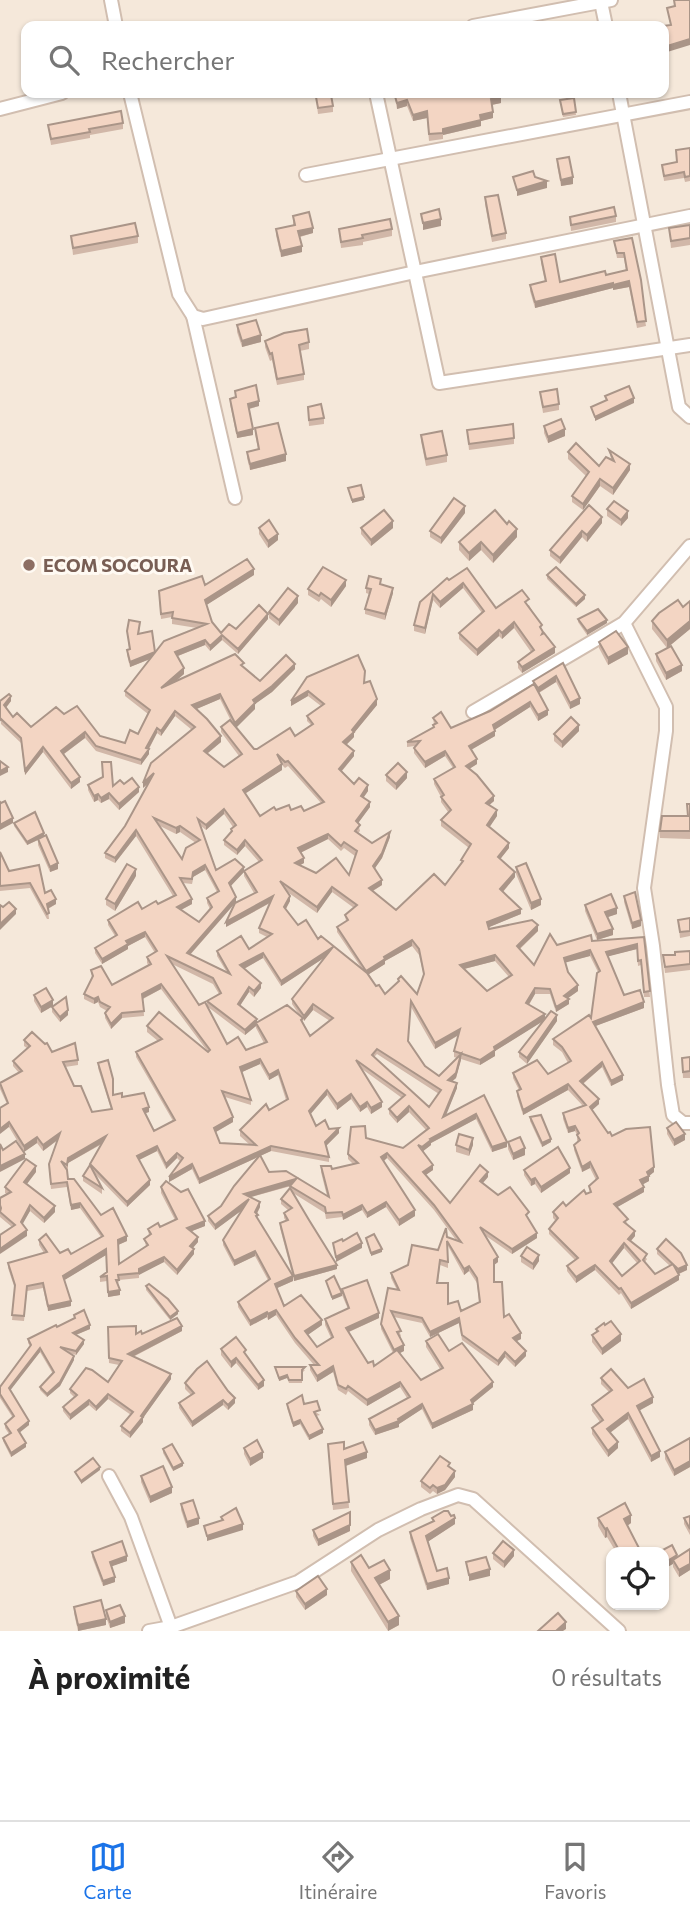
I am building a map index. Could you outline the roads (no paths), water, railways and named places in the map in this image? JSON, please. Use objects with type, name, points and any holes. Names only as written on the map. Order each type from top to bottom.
[{"type":"street","points":[[111,0],[115,21]]},
{"type":"street","points":[[500,21],[606,1],[606,21]]},
{"type":"street","points":[[0,109],[43,98]]},
{"type":"street","points":[[131,98],[179,294],[193,316],[235,498]]},
{"type":"street","points":[[377,98],[439,383],[690,345]]},
{"type":"street","points":[[620,98],[679,407],[690,417]]},
{"type":"street","points":[[306,175],[690,102]]},
{"type":"street","points":[[193,316],[203,319],[415,272],[690,216]]},
{"type":"street","points":[[474,712],[624,623],[690,547]]},
{"type":"street","points":[[624,623],[666,707],[666,730],[644,888],[673,1115],[683,1123],[690,1123]]},
{"type":"street","points":[[109,1476],[131,1517],[171,1627]]},
{"type":"street","points":[[149,1631],[171,1627],[298,1582],[378,1530],[421,1509],[458,1496],[473,1499],[619,1631]]},
{"type":"place","name":"ECOM SOCOURA","points":[[29,565]]}]
